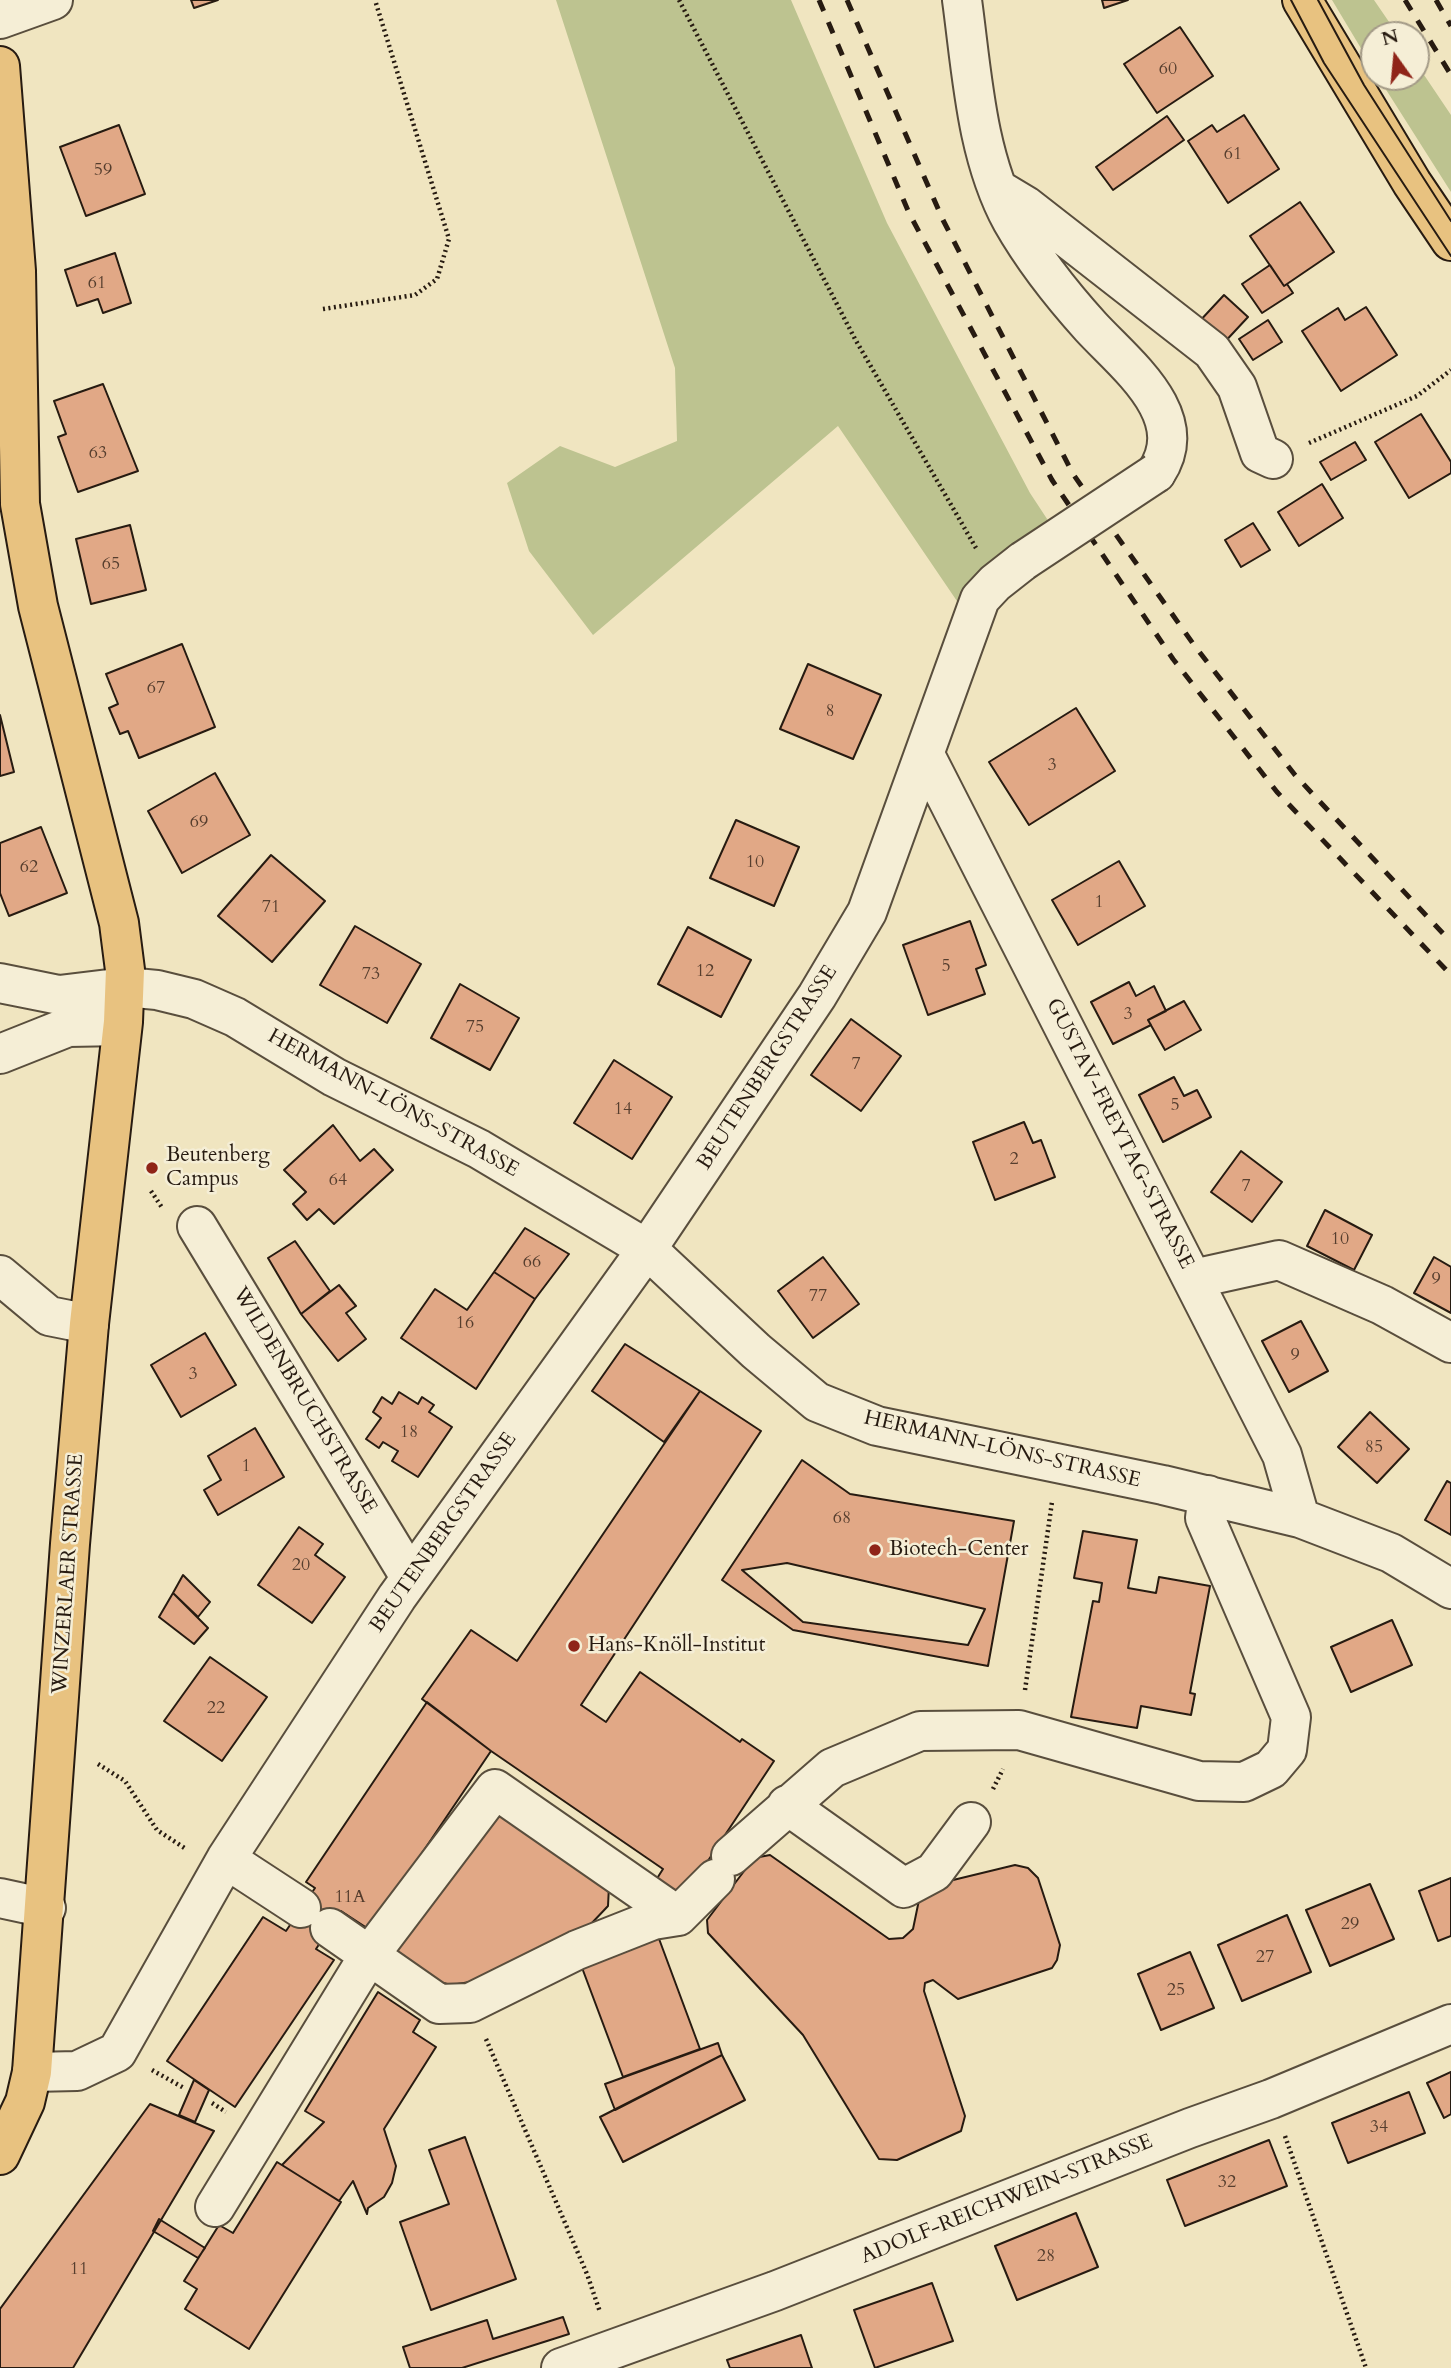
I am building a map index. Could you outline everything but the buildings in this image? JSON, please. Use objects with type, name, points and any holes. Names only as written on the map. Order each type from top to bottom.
[{"type":"main road","points":[[1302,0],[1412,183],[1451,241]]},
{"type":"main road","points":[[0,66],[16,271],[20,505],[38,606],[119,923],[125,988]]},
{"type":"main road","name":"WINZERLAER STRASSE","points":[[0,2155],[25,2102],[32,2071],[46,1909],[70,1544],[89,1324],[125,988]]},
{"type":"street","points":[[0,19],[54,0]]},
{"type":"street","name":"BEUTENBERGSTRASSE","points":[[32,2071],[77,2071],[117,2052],[222,1865],[410,1577],[647,1249],[817,996],[867,912],[972,617],[981,599],[1009,572],[1156,473],[1164,460],[1167,448],[1166,431],[1156,401],[1133,368],[1091,327],[1038,260],[1012,221],[998,190],[983,139],[962,0]]},
{"type":"street","points":[[998,190],[1026,206],[1212,351],[1229,373],[1242,399],[1254,443],[1260,453],[1273,459]]},
{"type":"street","name":"GUSTAV-FREYTAG-STRASSE","points":[[925,755],[1282,1455],[1300,1518]]},
{"type":"street","points":[[0,983],[58,995],[125,988]]},
{"type":"street","name":"HERMANN-LÖNS-STRASSE","points":[[125,988],[157,990],[194,999],[235,1017],[334,1077],[479,1149],[647,1249],[756,1351],[817,1402],[877,1426],[1208,1495],[1300,1518],[1391,1553],[1451,1589]]},
{"type":"street","points":[[0,1054],[68,1027],[122,1026]]},
{"type":"street","name":"WILDENBRUCHSTRASSE","points":[[197,1226],[410,1577]]},
{"type":"street","points":[[1193,1279],[1279,1261],[1382,1305],[1451,1343]]},
{"type":"street","points":[[0,1275],[49,1316],[89,1324]]},
{"type":"street","points":[[222,1865],[316,1918],[368,1957],[439,2004],[470,2003],[577,1950],[653,1920],[678,1916],[723,1867],[787,1805],[832,1768],[920,1731],[1019,1730],[1199,1781],[1244,1782],[1270,1769],[1287,1750],[1291,1717],[1205,1518],[1208,1495]]},
{"type":"street","points":[[215,2207],[368,1957],[495,1789],[678,1916]]},
{"type":"street","points":[[787,1805],[905,1888],[934,1872],[971,1822]]},
{"type":"street","points":[[0,1898],[46,1909]]},
{"type":"street","name":"ADOLF-REICHWEIN-STRASSE","points":[[561,2368],[775,2291],[1190,2127],[1272,2099],[1451,2024]]},
{"type":"path","points":[[323,309],[415,295],[437,279],[449,239],[375,0]]},
{"type":"path","points":[[679,0],[855,339],[1009,572]]},
{"type":"path","points":[[1273,459],[1416,396],[1451,370]]},
{"type":"path","points":[[151,1191],[162,1208]]},
{"type":"path","points":[[1019,1730],[1051,1506]]},
{"type":"path","points":[[98,1764],[125,1780],[157,1830],[222,1865]]},
{"type":"path","points":[[470,2003],[587,2274]]},
{"type":"path","points":[[1272,2099],[1366,2368]]},
{"type":"green space","points":[[556,0],[791,0],[887,223],[1030,493],[1053,528],[961,607],[838,426],[593,635],[529,551],[507,483],[560,446],[615,467],[677,441],[675,368]]},
{"type":"green space","points":[[1332,0],[1374,0],[1388,21],[1360,21],[1360,47]]},
{"type":"green space","points":[[1430,84],[1451,115],[1451,192],[1387,91],[1430,91]]},
{"type":"tram line","points":[[1291,0],[1324,63],[1451,256]]},
{"type":"tram line","points":[[1318,0],[1364,85],[1451,221]]},
{"type":"railway","points":[[819,0],[909,213],[1052,480],[1173,659],[1277,792],[1451,975]]},
{"type":"railway","points":[[847,0],[943,220],[1073,474],[1194,645],[1295,775],[1451,942]]},
{"type":"railway","points":[[1405,0],[1451,75]]},
{"type":"railway","points":[[1436,0],[1451,26]]},
{"type":"place","name":"Beutenberg Campus","points":[[152,1168]]},
{"type":"place","name":"Biotech-Center","points":[[875,1550]]},
{"type":"place","name":"Hans-Knöll-Institut","points":[[574,1646]]}]
